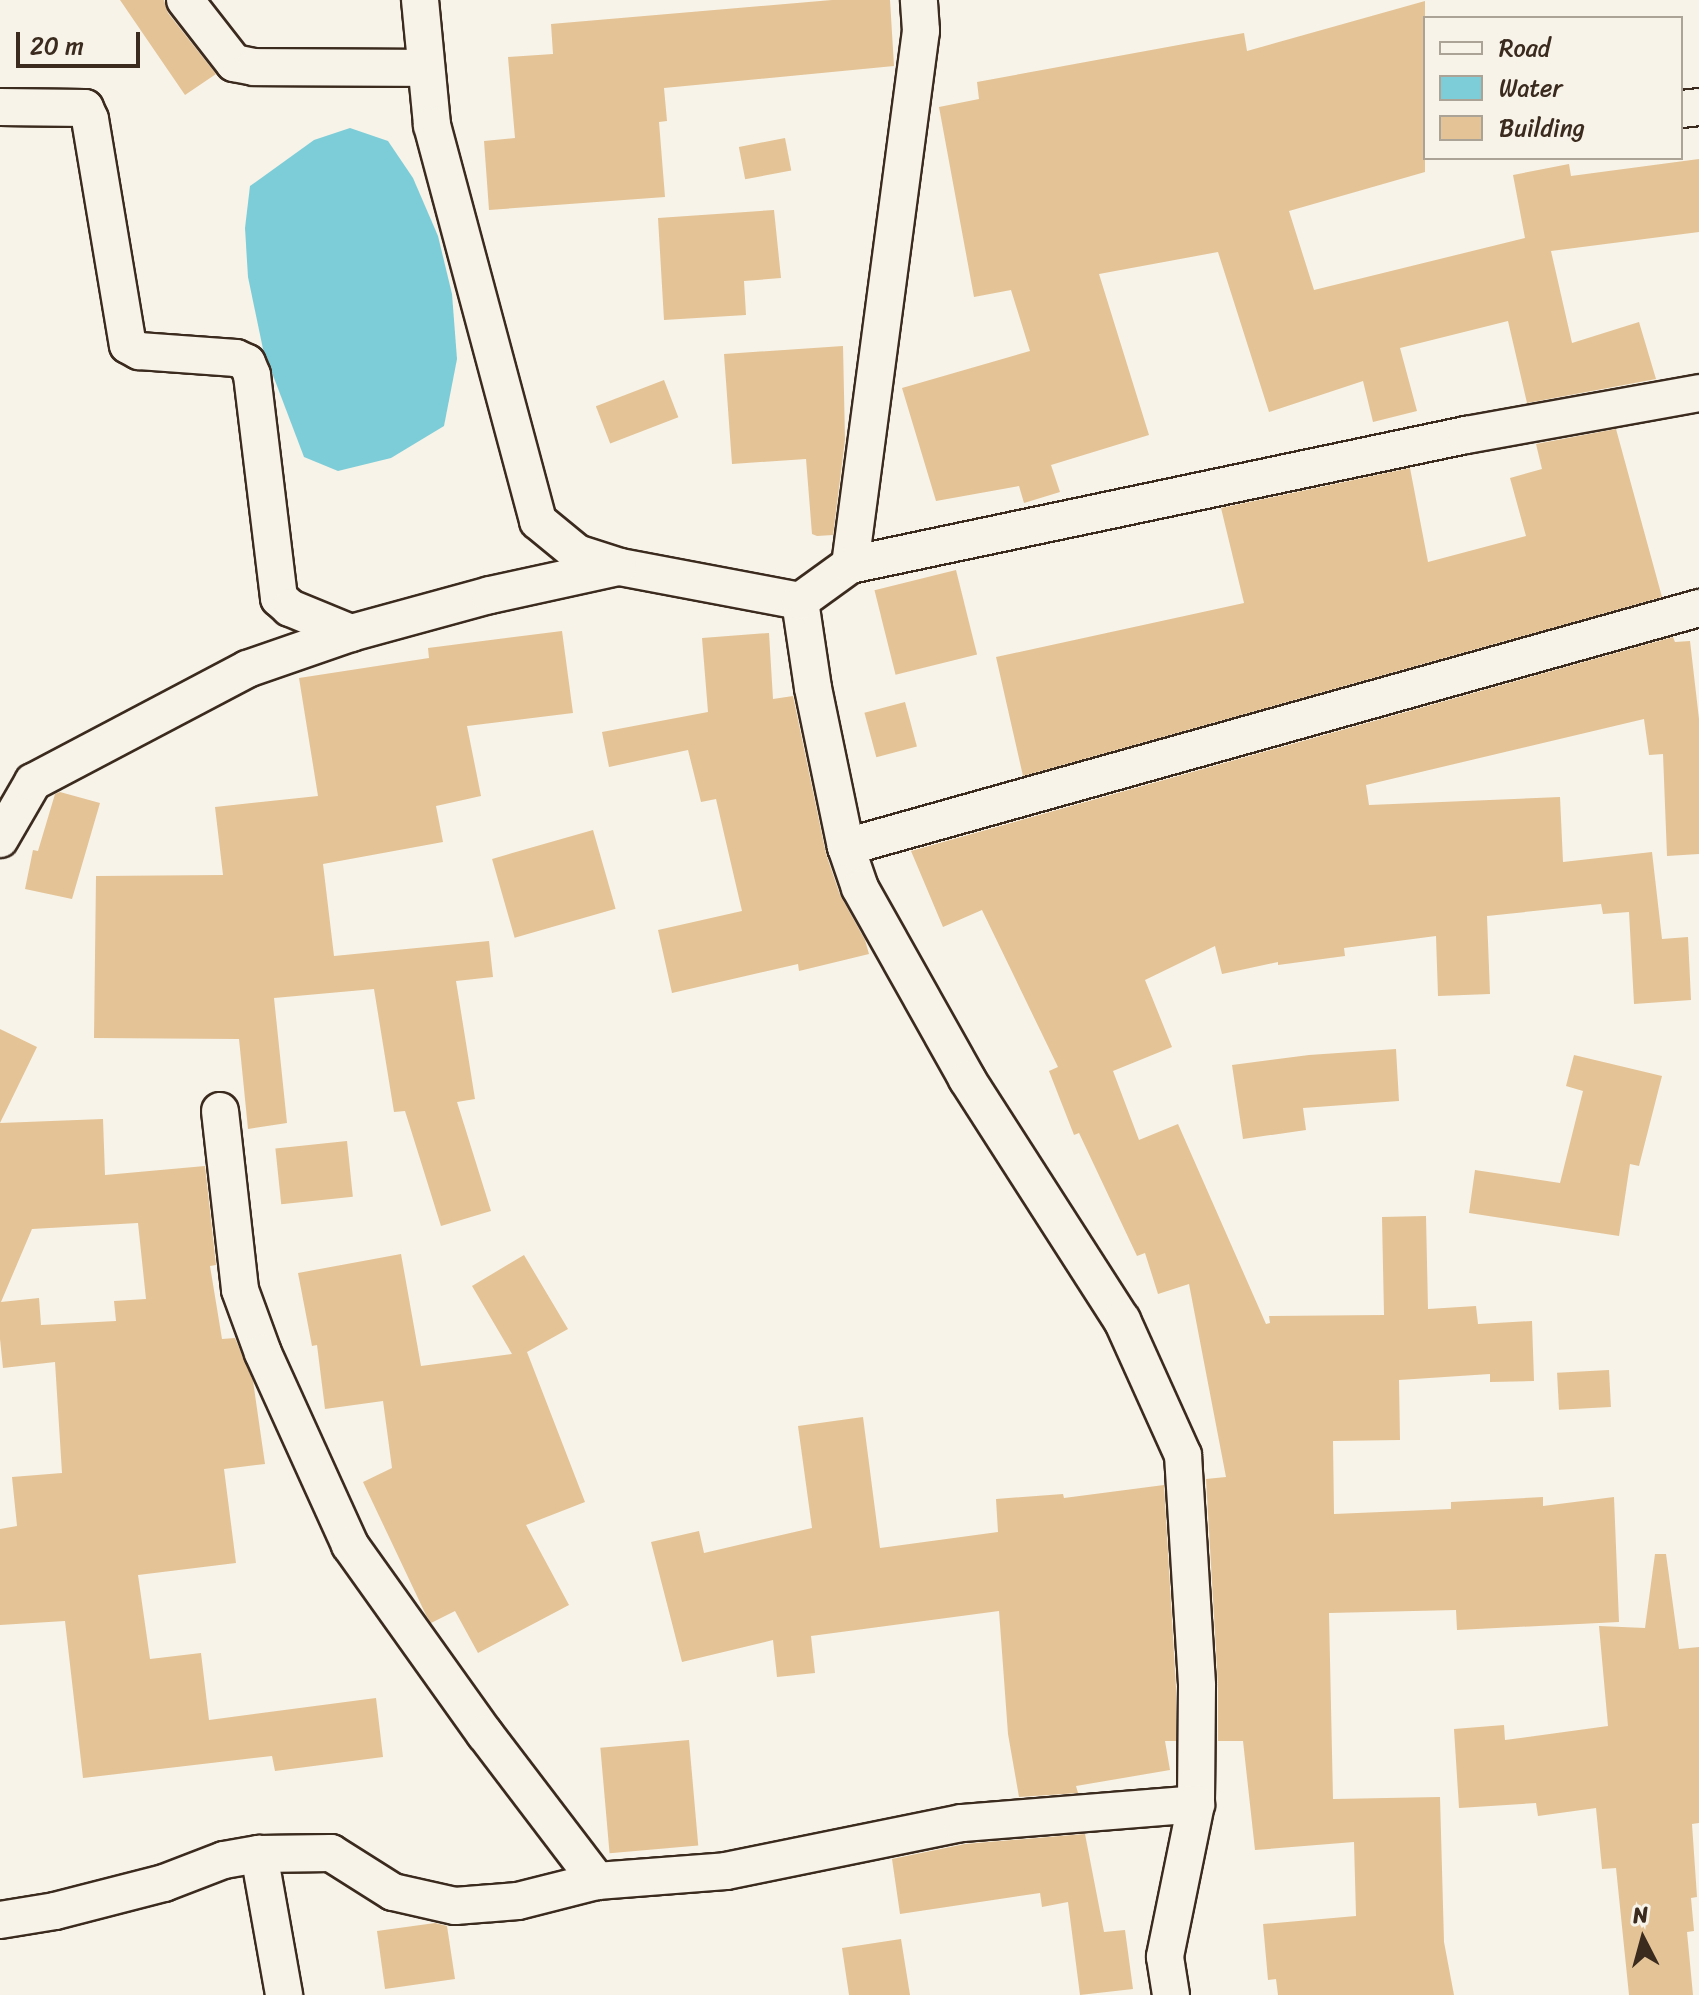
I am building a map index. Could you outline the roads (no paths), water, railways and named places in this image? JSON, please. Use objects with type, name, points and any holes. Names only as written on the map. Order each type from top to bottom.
[{"type":"street","points":[[185,0],[234,63],[254,67],[426,68]]},
{"type":"street","points":[[420,0],[432,125],[538,521],[577,553],[620,567],[800,601],[850,565],[1466,435],[1699,393]]},
{"type":"street","points":[[850,565],[921,31],[919,0]]},
{"type":"street","points":[[0,107],[85,108],[90,119],[128,345],[139,351],[236,358],[247,363],[252,375],[279,598],[290,608],[351,633]]},
{"type":"street","points":[[0,839],[33,782],[247,669],[351,633],[490,595],[620,567]]},
{"type":"street","points":[[800,601],[813,688],[846,847],[860,888],[967,1079],[1122,1320],[1183,1455],[1197,1686],[1196,1804],[1165,1957],[1171,1995]]},
{"type":"street","points":[[846,847],[1699,608]]},
{"type":"street","points":[[220,1111],[240,1290],[263,1353],[350,1545],[485,1734],[597,1881]]},
{"type":"street","points":[[0,1920],[55,1911],[164,1883],[224,1860],[259,1854],[331,1853],[393,1892],[455,1906],[518,1901],[597,1881],[726,1871],[962,1823],[1196,1804]]},
{"type":"street","points":[[259,1854],[284,1995]]},
{"type":"water","points":[[350,128],[388,141],[413,178],[438,236],[452,294],[457,359],[444,426],[391,458],[338,471],[304,457],[263,349],[248,277],[245,228],[250,186],[314,140]]}]
